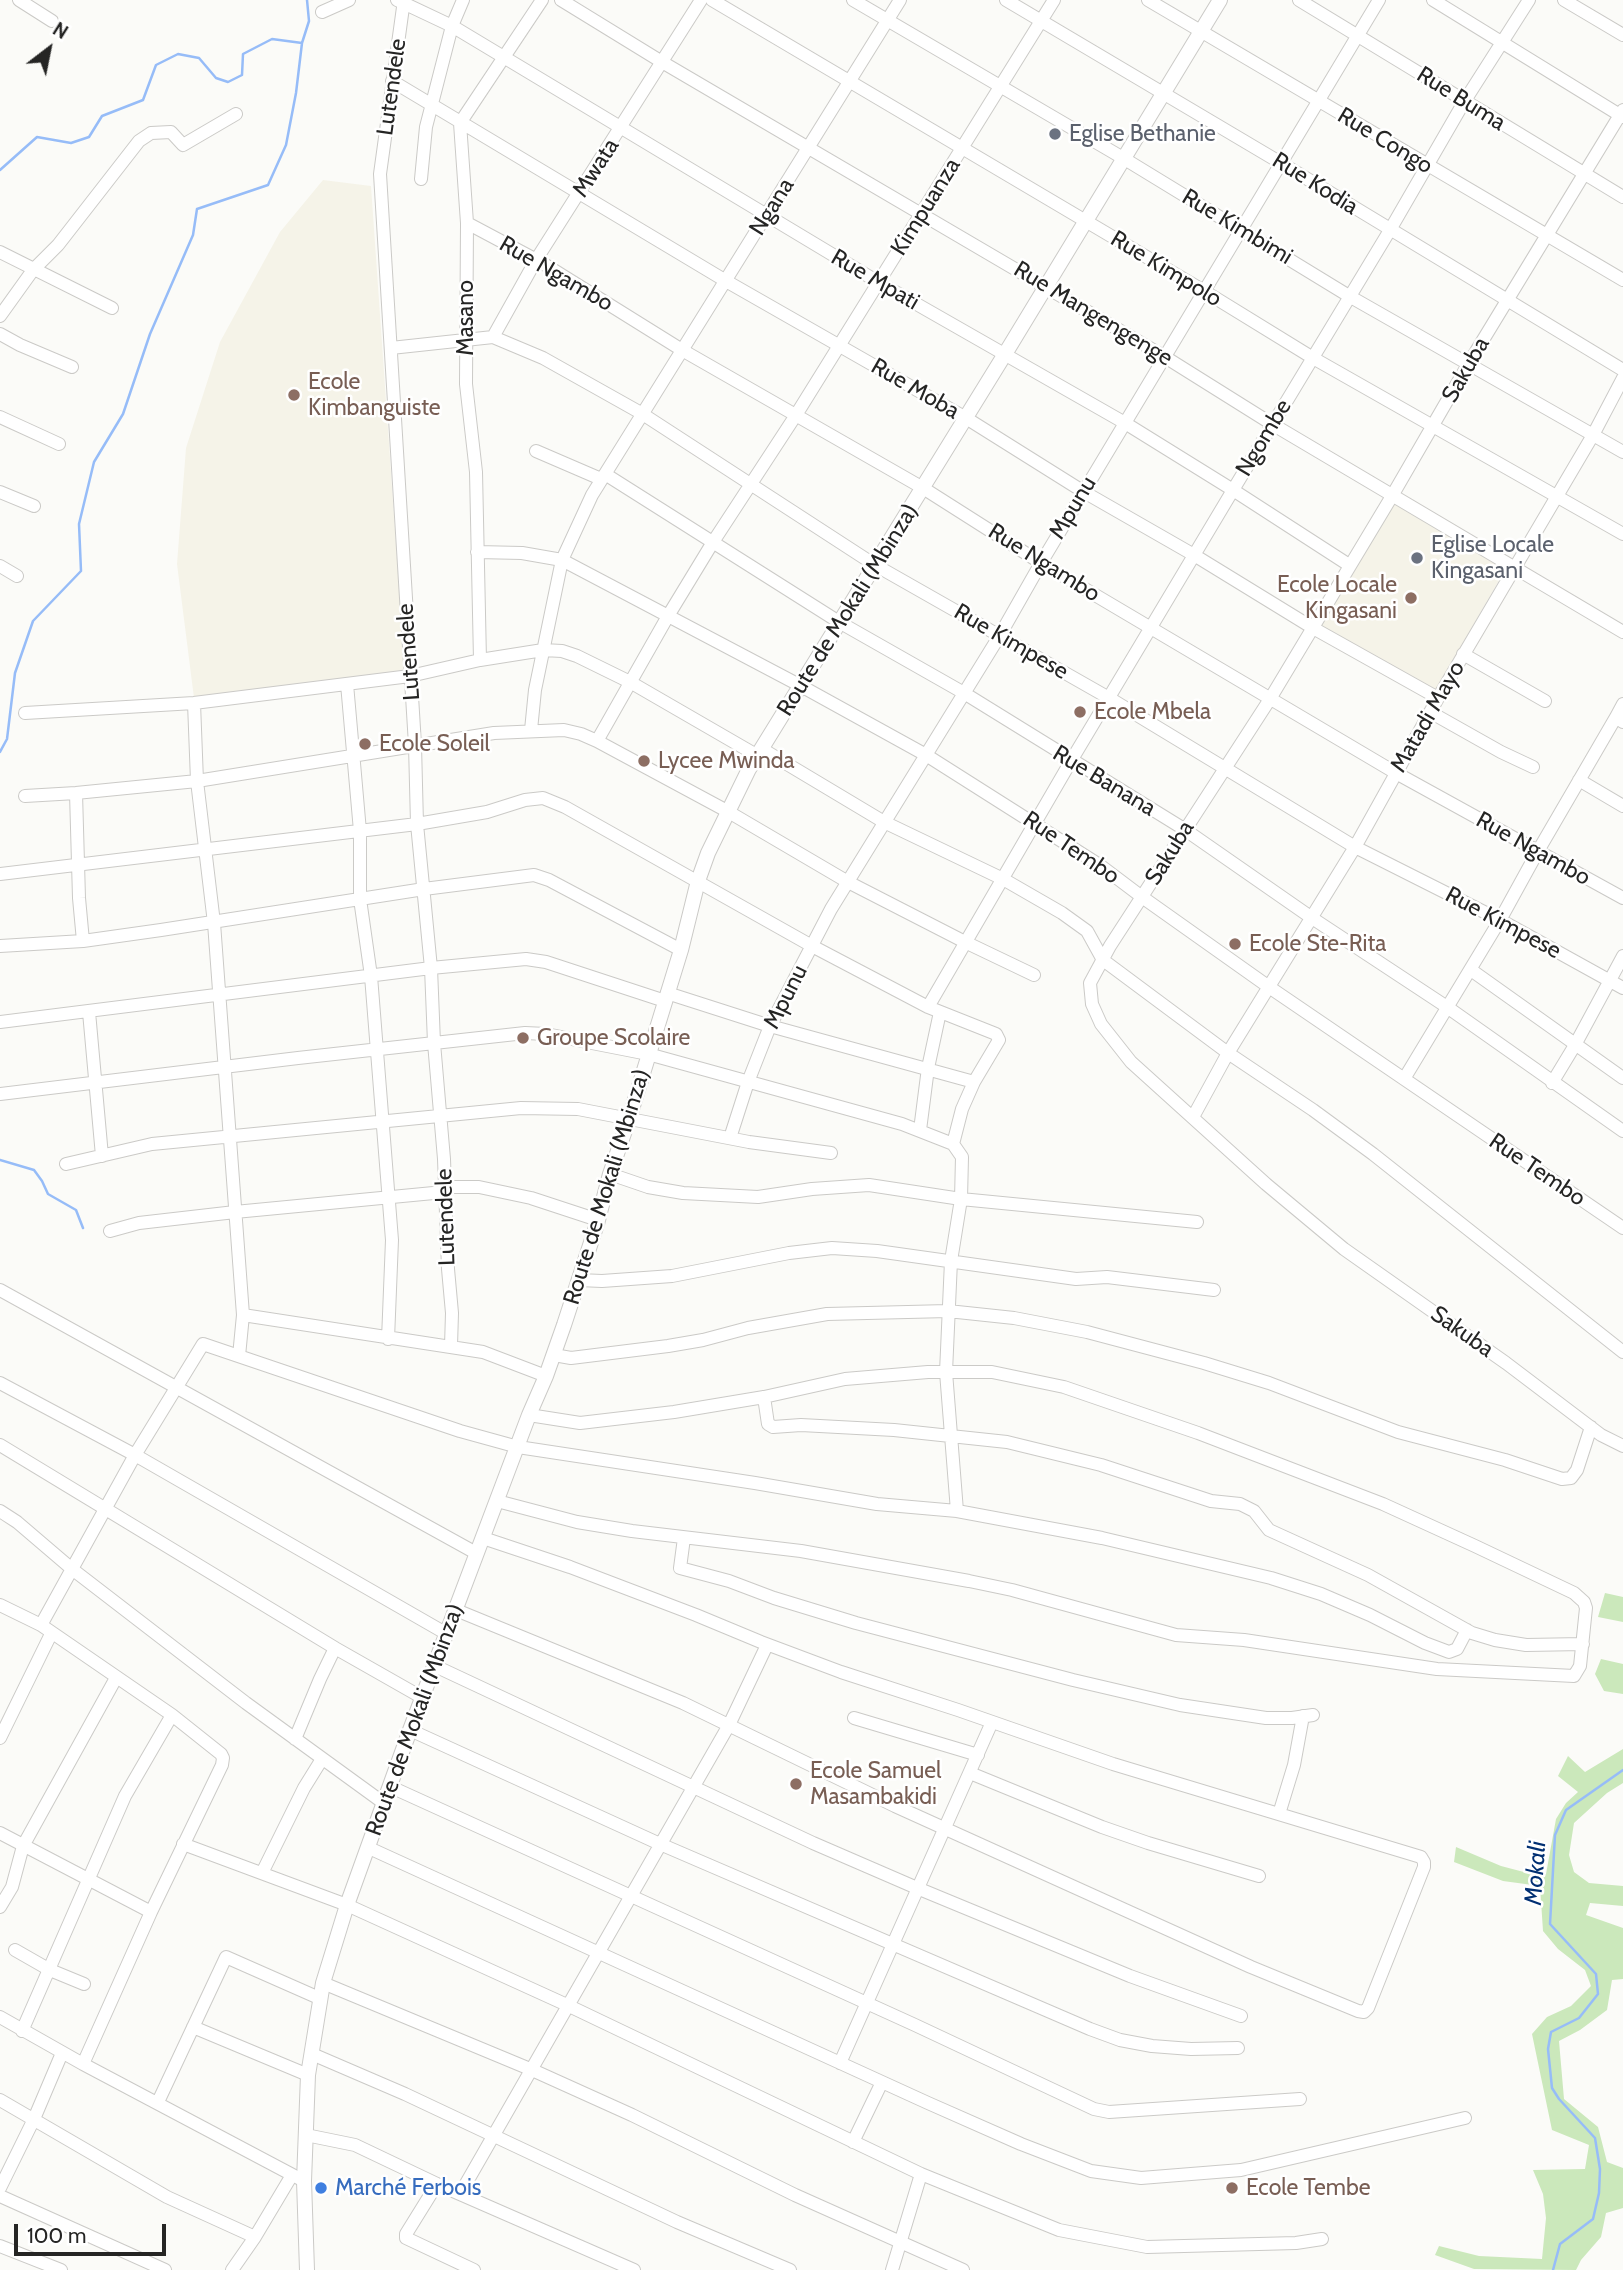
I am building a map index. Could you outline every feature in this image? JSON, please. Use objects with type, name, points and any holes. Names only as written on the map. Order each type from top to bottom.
[{"type":"street","points":[[19,0],[52,22]]},
{"type":"street","points":[[322,12],[349,0]]},
{"type":"street","points":[[421,179],[431,104],[452,26],[463,0]]},
{"type":"street","points":[[460,123],[542,0]]},
{"type":"street","name":"Rue Mangengenge","points":[[561,0],[1623,632]]},
{"type":"street","name":"Mwata","points":[[493,337],[536,260],[701,0]]},
{"type":"street","name":"Rue Kimpolo","points":[[712,0],[1313,358],[1623,534]]},
{"type":"street","name":"Rue Kimbimi","points":[[853,0],[1123,158],[1349,296],[1623,452]]},
{"type":"street","name":"Ngana","points":[[531,730],[535,690],[562,560],[592,495],[900,0]]},
{"type":"street","name":"Rue Kodia","points":[[1006,0],[1623,370]]},
{"type":"street","name":"Kimpuanza","points":[[597,741],[713,542],[796,415],[1054,0]]},
{"type":"street","name":"Rue Congo","points":[[1148,0],[1623,280]]},
{"type":"street","name":"Route de Mokali (Mbinza)","points":[[307,2270],[298,2178],[306,2135],[308,2075],[321,1990],[347,1905],[475,1553],[547,1376],[681,950],[698,881],[727,811],[760,752],[1220,0]]},
{"type":"street","name":"Rue Buma","points":[[1299,0],[1623,197]]},
{"type":"street","name":"Mpunu","points":[[730,1138],[770,1026],[848,882],[1000,635],[1379,0]]},
{"type":"street","points":[[1433,0],[1622,114]]},
{"type":"street","name":"Ngombe","points":[[920,1130],[934,1009],[965,943],[1464,102],[1528,0]]},
{"type":"street","points":[[1564,0],[1623,35]]},
{"type":"street","name":"Rue Mpati","points":[[401,1],[452,26],[878,282],[1125,423],[1349,565]]},
{"type":"street","name":"Lutendele","points":[[401,1],[380,174],[415,745],[417,824],[431,968],[444,1159],[452,1313],[451,1346]]},
{"type":"street","name":"Rue Moba","points":[[392,81],[726,281],[966,418],[1084,492],[1313,628],[1438,698]]},
{"type":"street","points":[[0,316],[33,270],[58,245],[139,141],[152,133],[170,132],[183,145],[236,114]]},
{"type":"street","name":"Sakuba","points":[[1622,114],[1546,234],[1270,699],[1184,829],[1090,983],[1092,1004],[1101,1024],[1131,1062],[1266,1184],[1344,1249],[1506,1363],[1591,1427],[1623,1446]]},
{"type":"street","name":"Masano","points":[[460,123],[467,223],[464,340],[476,472],[480,660]]},
{"type":"street","name":"Rue Ngambo","points":[[467,223],[536,260],[682,350],[923,488],[1041,563],[1396,773],[1623,898]]},
{"type":"street","points":[[0,252],[112,308]]},
{"type":"street","points":[[0,334],[72,367]]},
{"type":"street","name":"Rue Kimpese","points":[[391,348],[493,337],[543,358],[641,413],[875,565],[1109,698],[1355,847],[1500,920],[1623,988]]},
{"type":"street","name":"Matadi Mayo","points":[[1193,1117],[1228,1053],[1355,847],[1463,654],[1593,435],[1623,378]]},
{"type":"street","points":[[0,418],[59,444]]},
{"type":"street","name":"Rue Banana","points":[[536,451],[603,476],[839,622],[964,694],[1184,829],[1447,1007],[1623,1131]]},
{"type":"street","points":[[0,492],[34,506]]},
{"type":"street","name":"Rue Tembo","points":[[477,552],[522,553],[562,560],[926,755],[1101,866],[1269,987],[1623,1228]]},
{"type":"street","points":[[0,566],[17,576]]},
{"type":"street","points":[[25,713],[194,703],[410,676],[480,660],[543,650],[562,651],[577,656],[760,752],[884,822],[1003,879],[1062,913],[1087,931],[1103,960],[1228,1053],[1373,1154],[1623,1352]]},
{"type":"street","points":[[1463,654],[1545,701]]},
{"type":"street","points":[[347,684],[360,831],[360,900],[371,976],[392,1240],[388,1339]]},
{"type":"street","points":[[194,703],[197,781],[214,923],[231,1136],[243,1315],[239,1356]]},
{"type":"street","points":[[1405,1079],[1471,970],[1579,780],[1619,720],[1623,704]]},
{"type":"street","points":[[1430,712],[1491,747],[1533,767]]},
{"type":"street","points":[[24,796],[197,781],[494,733],[564,730],[597,741],[727,811],[848,882],[965,943],[1034,975]]},
{"type":"street","points":[[1579,780],[1623,806]]},
{"type":"street","points":[[76,793],[83,941]]},
{"type":"street","points":[[0,874],[417,824],[487,812],[525,800],[543,798],[565,807],[812,946],[934,1009],[998,1037],[999,1040],[974,1082],[962,1109],[953,1144]]},
{"type":"street","points":[[0,946],[83,941],[534,875],[549,880],[681,950]]},
{"type":"street","points":[[1552,1083],[1623,956]]},
{"type":"street","points":[[0,1022],[431,968],[526,959],[546,962],[974,1082]]},
{"type":"street","points":[[1471,970],[1623,1079]]},
{"type":"street","points":[[89,1012],[102,1156]]},
{"type":"street","points":[[0,1094],[377,1049],[525,1033],[546,1034],[649,1054],[920,1130],[953,1144],[962,1157],[961,1199],[951,1261],[946,1372],[957,1511]]},
{"type":"street","points":[[66,1164],[152,1144],[521,1108],[578,1109],[730,1138],[831,1153]]},
{"type":"street","points":[[610,1174],[648,1187],[683,1193],[758,1197],[812,1189],[869,1185],[961,1199],[1197,1222]]},
{"type":"street","points":[[110,1231],[139,1223],[478,1188],[531,1198],[598,1220]]},
{"type":"street","points":[[579,1280],[672,1276],[789,1253],[832,1248],[877,1251],[1076,1279],[1107,1277],[1214,1290]]},
{"type":"street","points":[[0,1290],[475,1553]]},
{"type":"street","points":[[554,1355],[571,1358],[668,1346],[827,1314],[948,1311],[1014,1318],[1087,1332],[1204,1363],[1269,1383],[1398,1432],[1505,1460],[1562,1479],[1571,1478],[1577,1470],[1591,1427]]},
{"type":"street","points":[[243,1315],[483,1352],[547,1376]]},
{"type":"street","points":[[0,1738],[72,1569],[135,1455],[203,1344],[460,1431],[518,1447],[729,1478],[877,1504],[957,1511],[1102,1538],[1271,1578],[1321,1594],[1424,1643],[1449,1652],[1457,1649],[1467,1630]]},
{"type":"street","points":[[497,1501],[577,1522],[684,1538],[801,1551],[969,1581],[1012,1590],[1176,1635],[1244,1640],[1437,1669],[1574,1676],[1580,1666],[1586,1608],[1584,1602],[1574,1593],[1383,1504],[1198,1433],[1064,1387],[992,1372],[946,1372],[845,1379],[764,1397],[674,1412],[579,1423],[529,1415]]},
{"type":"street","points":[[0,1383],[135,1455],[447,1634]]},
{"type":"street","points":[[764,1397],[768,1424],[772,1427],[801,1425],[894,1430],[1007,1442],[1101,1465],[1210,1501],[1228,1501],[1248,1507],[1269,1530],[1368,1575],[1467,1630],[1495,1640],[1526,1644],[1583,1644]]},
{"type":"street","points":[[0,1445],[334,1648],[423,1698]]},
{"type":"street","points":[[0,1511],[295,1739],[385,1804]]},
{"type":"street","points":[[456,1610],[683,1703],[895,1806],[1251,1967],[1330,2001],[1364,2012],[1368,2008],[1424,1867],[1421,1857],[1113,1764],[841,1672],[620,1586],[483,1538]]},
{"type":"street","points":[[684,1538],[680,1568],[729,1581],[856,1623],[1047,1673],[1180,1704],[1266,1718],[1308,1716],[1279,1815]]},
{"type":"street","points":[[0,1605],[46,1629],[172,1715],[221,1754],[223,1761],[83,2064]]},
{"type":"street","points":[[460,2194],[729,1725],[767,1645]]},
{"type":"street","points":[[295,1739],[334,1648]]},
{"type":"street","points":[[435,1666],[801,1837],[917,1888],[1130,1976],[1241,2016]]},
{"type":"street","points":[[0,1907],[12,1886],[23,1846],[116,1678]]},
{"type":"street","points":[[22,2031],[125,1797],[172,1715]]},
{"type":"street","points":[[854,1718],[978,1755]]},
{"type":"street","points":[[840,2063],[992,1722]]},
{"type":"street","points":[[410,1730],[660,1844],[1090,2029],[1121,2040],[1191,2049],[1238,2048]]},
{"type":"street","points":[[262,1873],[304,1788],[322,1759]]},
{"type":"street","points":[[970,1773],[1148,1843],[1259,1876]]},
{"type":"street","points":[[391,1787],[1101,2112],[1300,2099]]},
{"type":"street","points":[[0,1833],[151,1912]]},
{"type":"street","points":[[183,1844],[347,1905],[567,2005],[921,2174],[1059,2230],[1139,2246],[1245,2245],[1322,2239]]},
{"type":"street","points":[[369,1848],[882,2082],[1081,2168],[1141,2178],[1241,2170],[1465,2118]]},
{"type":"street","points":[[15,1950],[84,1984]]},
{"type":"street","points":[[158,2102],[226,1957],[530,2069],[632,2115],[795,2195],[963,2270]]},
{"type":"street","points":[[0,2017],[62,2053],[298,2178],[232,2270]]},
{"type":"street","points":[[193,2027],[308,2075]]},
{"type":"street","points":[[0,2188],[34,2119],[62,2053]]},
{"type":"street","points":[[312,2054],[405,2094],[677,2222],[790,2270]]},
{"type":"street","points":[[853,2141],[882,2082]]},
{"type":"street","points":[[0,2100],[167,2197],[254,2237]]},
{"type":"street","points":[[306,2135],[355,2145],[437,2185],[634,2270]]},
{"type":"street","points":[[892,2270],[921,2174]]},
{"type":"street","points":[[437,2185],[406,2238],[474,2270]]},
{"type":"street","points":[[0,2196],[165,2270]]},
{"type":"street","points":[[0,2246],[61,2270]]},
{"type":"shaded area","name":"Ecole Kimbanguiste","points":[[323,180],[371,186],[405,673],[194,698],[177,564],[186,448],[220,342],[280,232]]},
{"type":"shaded area","name":"Ecole Locale Kingasani","points":[[1393,501],[1505,570],[1434,693],[1317,625]]},
{"type":"green space","points":[[1605,1593],[1623,1597],[1623,1622],[1598,1617]]},
{"type":"green space","points":[[1601,1659],[1623,1664],[1623,1694],[1604,1691],[1595,1674]]},
{"type":"green space","points":[[1623,1749],[1623,1783],[1607,1793],[1574,1823],[1569,1855],[1574,1872],[1589,1883],[1623,1886],[1623,1906],[1590,1903],[1586,1915],[1623,1928],[1623,1979],[1612,1980],[1607,2010],[1580,2030],[1559,2041],[1564,2099],[1598,2127],[1607,2162],[1623,2168],[1623,2208],[1606,2213],[1601,2237],[1576,2270],[1474,2269],[1435,2255],[1439,2246],[1479,2256],[1542,2259],[1546,2218],[1543,2194],[1533,2170],[1585,2169],[1589,2145],[1552,2130],[1532,2034],[1547,2017],[1571,2006],[1591,1986],[1585,1970],[1558,1949],[1543,1931],[1540,1886],[1503,1881],[1454,1862],[1456,1847],[1501,1866],[1539,1876],[1546,1874],[1556,1819],[1566,1803],[1578,1792],[1558,1776],[1568,1756],[1585,1772]]},
{"type":"waterway","points":[[0,752],[7,739],[15,673],[33,621],[81,571],[79,524],[94,462],[123,414],[150,334],[193,235],[197,209],[268,185],[286,145],[302,43],[309,21],[307,0]]},
{"type":"waterway","points":[[0,170],[37,137],[71,143],[89,137],[102,116],[143,100],[156,65],[178,54],[199,58],[216,78],[228,82],[242,75],[243,54],[272,39],[302,43]]},
{"type":"waterway","points":[[0,1160],[34,1170],[48,1194],[76,1210],[83,1228]]},
{"type":"waterway","name":"Mokali","points":[[1553,2270],[1560,2244],[1593,2219],[1599,2193],[1600,2169],[1595,2138],[1552,2088],[1548,2049],[1551,2032],[1579,2018],[1598,1994],[1596,1974],[1550,1924],[1555,1835],[1566,1810],[1623,1770]]},
{"type":"place","name":"Eglise Bethanie","points":[[1055,134]]},
{"type":"place","name":"Ecole Kimbanguiste","points":[[294,395]]},
{"type":"place","name":"Eglise Locale Kingasani","points":[[1417,558]]},
{"type":"place","name":"Ecole Locale Kingasani","points":[[1411,598]]},
{"type":"place","name":"Ecole Mbela","points":[[1080,712]]},
{"type":"place","name":"Ecole Soleil","points":[[365,744]]},
{"type":"place","name":"Lycee Mwinda","points":[[644,761]]},
{"type":"place","name":"Ecole Ste-Rita","points":[[1235,944]]},
{"type":"place","name":"Groupe Scolaire","points":[[523,1038]]},
{"type":"place","name":"Ecole Samuel Masambakidi","points":[[796,1784]]},
{"type":"place","name":"Marché Ferbois","points":[[321,2188]]},
{"type":"place","name":"Ecole Tembe","points":[[1232,2188]]}]
